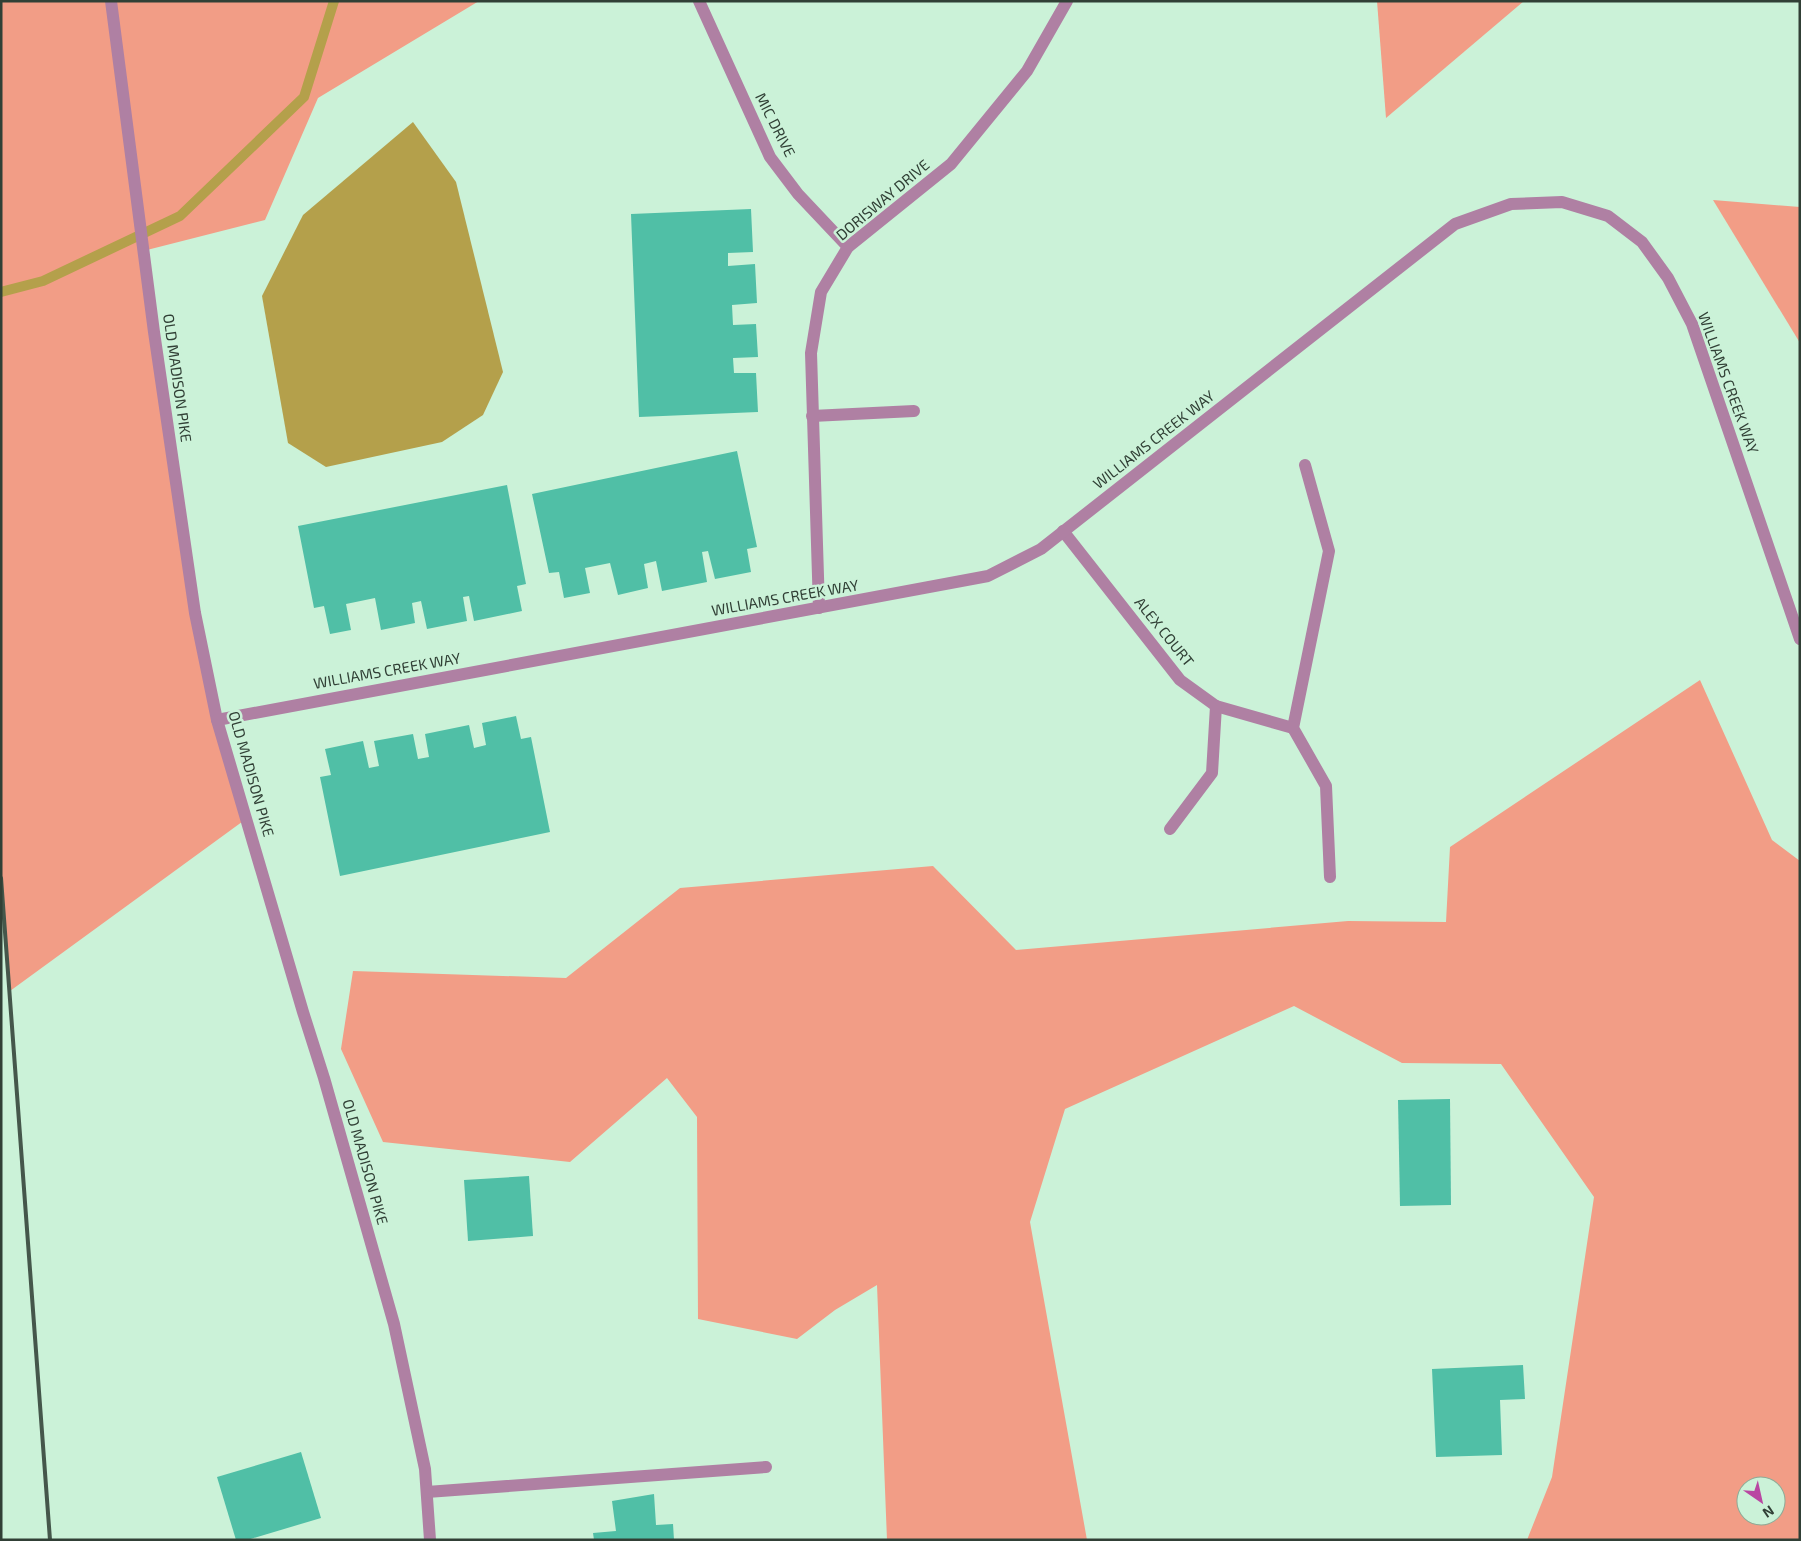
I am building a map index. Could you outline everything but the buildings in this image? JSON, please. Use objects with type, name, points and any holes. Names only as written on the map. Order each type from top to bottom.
[{"type":"street","name":"OLD MADISON PIKE","points":[[111,1],[152,323],[195,613],[218,720],[324,1078],[394,1324],[425,1469],[430,1540]]},
{"type":"street","name":"MIC DRIVE","points":[[699,1],[770,157],[798,194],[848,248]]},
{"type":"street","name":"DORISWAY DRIVE","points":[[819,608],[811,353],[821,292],[848,248],[951,164],[1027,71],[1067,1]]},
{"type":"street","name":"WILLIAMS CREEK WAY","points":[[218,720],[988,576],[1040,549],[1455,224],[1511,204],[1562,202],[1608,216],[1642,242],[1668,278],[1692,324],[1800,639]]},
{"type":"street","points":[[812,416],[914,412]]},
{"type":"street","points":[[1305,465],[1329,551],[1293,728],[1326,786],[1330,877]]},
{"type":"street","name":"ALEX COURT","points":[[1063,531],[1180,680],[1216,706],[1293,728]]},
{"type":"street","points":[[1170,830],[1212,773],[1216,706]]},
{"type":"street","points":[[427,1492],[766,1467]]},
{"type":"shaded area","points":[[1,1],[479,1],[318,98],[265,220],[143,251],[195,613],[246,819],[10,991],[1,878]]},
{"type":"shaded area","points":[[1377,1],[1524,1],[1386,118]]},
{"type":"shaded area","points":[[413,122],[456,182],[503,372],[483,415],[442,442],[326,467],[288,443],[262,296],[303,215]]},
{"type":"shaded area","points":[[1713,200],[1800,207],[1800,343]]},
{"type":"shaded area","points":[[1700,680],[1772,840],[1800,861],[1800,1540],[1527,1540],[1552,1477],[1594,1197],[1501,1064],[1402,1063],[1294,1006],[1065,1109],[1030,1222],[1087,1540],[887,1540],[877,1285],[835,1310],[797,1339],[698,1319],[697,1117],[667,1078],[570,1162],[383,1142],[341,1049],[353,971],[566,978],[680,888],[933,866],[1016,950],[1348,921],[1446,922],[1450,847]]},
{"type":"waterway","points":[[1,292],[43,281],[180,216],[304,97],[334,1]]},
{"type":"railway","points":[[1,878],[50,1540]]}]
